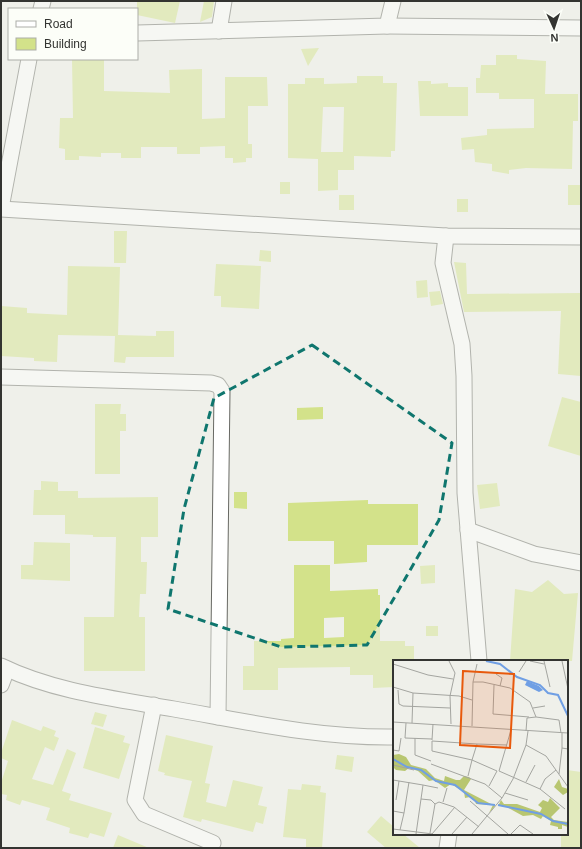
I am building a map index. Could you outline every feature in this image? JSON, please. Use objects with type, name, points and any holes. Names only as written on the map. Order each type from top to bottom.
[{"type":"street","points":[[219,30],[224,1]]},
{"type":"street","points":[[387,26],[393,1]]},
{"type":"street","points":[[138,33],[387,26],[581,28]]},
{"type":"street","points":[[29,60],[1,208],[446,236],[581,237]]},
{"type":"street","points":[[446,236],[443,264],[462,344],[464,376],[465,493],[478,660]]},
{"type":"street","points":[[1,377],[211,383],[218,385],[222,391],[218,717]]},
{"type":"street","points":[[468,530],[534,554],[581,562]]},
{"type":"street","points":[[1,685],[4,667],[43,683],[218,717],[298,731],[357,738],[393,737]]},
{"type":"street","points":[[154,705],[135,800],[144,814],[213,844]]},
{"type":"street","points":[[447,848],[449,835]]},
{"type":"highlighted area","points":[[312,345],[452,443],[439,520],[367,645],[281,647],[168,609],[184,509],[214,398]]},
{"type":"building","points":[[137,1],[180,1],[175,23],[138,15]]},
{"type":"building","points":[[204,1],[214,1],[212,17],[200,22]]},
{"type":"building","points":[[319,48],[308,66],[301,49]]},
{"type":"building","points":[[496,55],[517,55],[517,59],[546,61],[545,94],[578,94],[578,121],[573,121],[572,169],[526,168],[509,170],[509,174],[492,171],[492,164],[475,162],[474,149],[462,150],[461,138],[487,135],[487,129],[534,128],[534,99],[499,99],[499,93],[476,93],[476,78],[480,78],[481,65],[496,65]]},
{"type":"building","points":[[72,60],[104,60],[104,91],[170,93],[169,70],[202,69],[202,119],[225,118],[225,77],[267,77],[268,106],[248,106],[248,144],[252,144],[252,158],[246,158],[246,162],[233,163],[233,158],[225,158],[225,146],[200,147],[200,154],[177,154],[177,147],[141,147],[141,158],[121,158],[121,153],[101,153],[101,157],[79,156],[79,160],[65,160],[65,149],[59,148],[60,118],[73,118]]},
{"type":"building","points":[[357,76],[383,76],[383,83],[397,83],[395,151],[391,151],[391,157],[354,156],[354,170],[338,170],[338,190],[318,191],[318,159],[288,158],[288,84],[305,84],[305,78],[324,78],[324,84],[357,83]],"holes":[[[323,107],[344,107],[343,152],[321,152]]]},
{"type":"building","points":[[418,81],[431,81],[431,84],[448,83],[448,87],[468,87],[468,116],[420,116]]},
{"type":"building","points":[[280,182],[290,182],[290,194],[280,194]]},
{"type":"building","points":[[568,185],[581,185],[581,205],[568,205]]},
{"type":"building","points":[[339,195],[354,195],[354,210],[339,210]]},
{"type":"building","points":[[457,199],[468,199],[468,212],[457,212]]},
{"type":"building","points":[[114,231],[127,231],[126,263],[114,263]]},
{"type":"building","points":[[260,250],[271,251],[271,262],[259,261]]},
{"type":"building","points":[[454,262],[466,263],[467,294],[581,293],[581,376],[558,374],[561,311],[464,312]]},
{"type":"building","points":[[216,264],[261,266],[259,309],[221,307],[221,296],[214,296]]},
{"type":"building","points":[[68,266],[120,267],[118,335],[156,336],[156,331],[174,331],[174,357],[126,357],[125,363],[114,362],[115,336],[58,335],[57,362],[34,361],[34,358],[1,356],[1,306],[27,308],[27,313],[67,315]]},
{"type":"building","points":[[427,280],[428,297],[417,298],[416,281]]},
{"type":"building","points":[[440,291],[443,304],[431,306],[429,292]]},
{"type":"building","points":[[562,397],[581,402],[581,456],[548,446]]},
{"type":"building","points":[[95,404],[121,404],[120,414],[126,414],[126,431],[120,431],[120,474],[95,474]]},
{"type":"building","points":[[323,407],[323,419],[297,420],[297,408]]},
{"type":"building","points":[[41,481],[58,482],[58,491],[78,491],[78,498],[158,497],[158,537],[141,537],[141,562],[147,562],[146,594],[140,594],[139,617],[145,617],[145,671],[84,671],[84,617],[114,617],[116,537],[93,537],[93,535],[65,534],[65,515],[33,515],[34,490],[41,490]]},
{"type":"building","points":[[497,483],[500,506],[480,509],[477,485]]},
{"type":"building","points":[[234,492],[247,492],[247,509],[234,508]]},
{"type":"building","points":[[368,500],[368,504],[418,504],[418,545],[367,545],[367,562],[334,564],[334,541],[288,541],[288,503]]},
{"type":"building","points":[[34,542],[70,543],[70,581],[21,579],[21,565],[33,565]]},
{"type":"building","points":[[294,565],[330,565],[330,591],[378,589],[378,595],[380,595],[380,641],[405,641],[405,646],[414,646],[414,660],[393,660],[393,687],[373,688],[373,675],[350,675],[350,667],[278,668],[278,690],[243,690],[243,666],[254,666],[254,641],[281,641],[281,639],[294,638]],"holes":[[[344,617],[344,637],[324,638],[324,618]]]},
{"type":"building","points":[[435,565],[435,583],[421,584],[420,566]]},
{"type":"building","points":[[548,580],[564,594],[578,593],[572,661],[510,660],[515,589],[532,592]]},
{"type":"building","points":[[426,626],[438,626],[438,636],[426,636]]},
{"type":"building","points":[[95,712],[107,715],[103,727],[91,724]]},
{"type":"building","points":[[12,720],[41,731],[43,726],[56,731],[54,736],[59,738],[54,751],[45,747],[32,779],[53,785],[67,749],[76,753],[62,791],[71,794],[69,800],[112,813],[104,837],[90,833],[88,838],[69,833],[70,828],[46,820],[50,808],[22,800],[20,805],[6,800],[7,795],[1,794],[1,783],[8,761],[1,758],[1,753]]},
{"type":"building","points":[[95,727],[125,736],[123,742],[130,744],[119,779],[83,768]]},
{"type":"building","points":[[166,735],[213,746],[205,783],[210,784],[206,802],[226,807],[233,780],[263,787],[258,805],[267,807],[263,824],[256,822],[253,832],[202,819],[201,822],[183,817],[192,781],[164,775],[165,773],[158,771]]},
{"type":"building","points":[[337,755],[354,757],[352,772],[335,769]]},
{"type":"building","points":[[568,770],[581,772],[581,848],[561,848],[561,835],[568,835]]},
{"type":"building","points":[[302,784],[321,786],[320,792],[326,793],[322,848],[306,848],[306,839],[283,837],[288,789],[301,790]]},
{"type":"building","points":[[381,816],[393,826],[393,835],[404,835],[420,848],[386,848],[367,832]]},
{"type":"building","points":[[118,835],[149,848],[113,848]]}]
